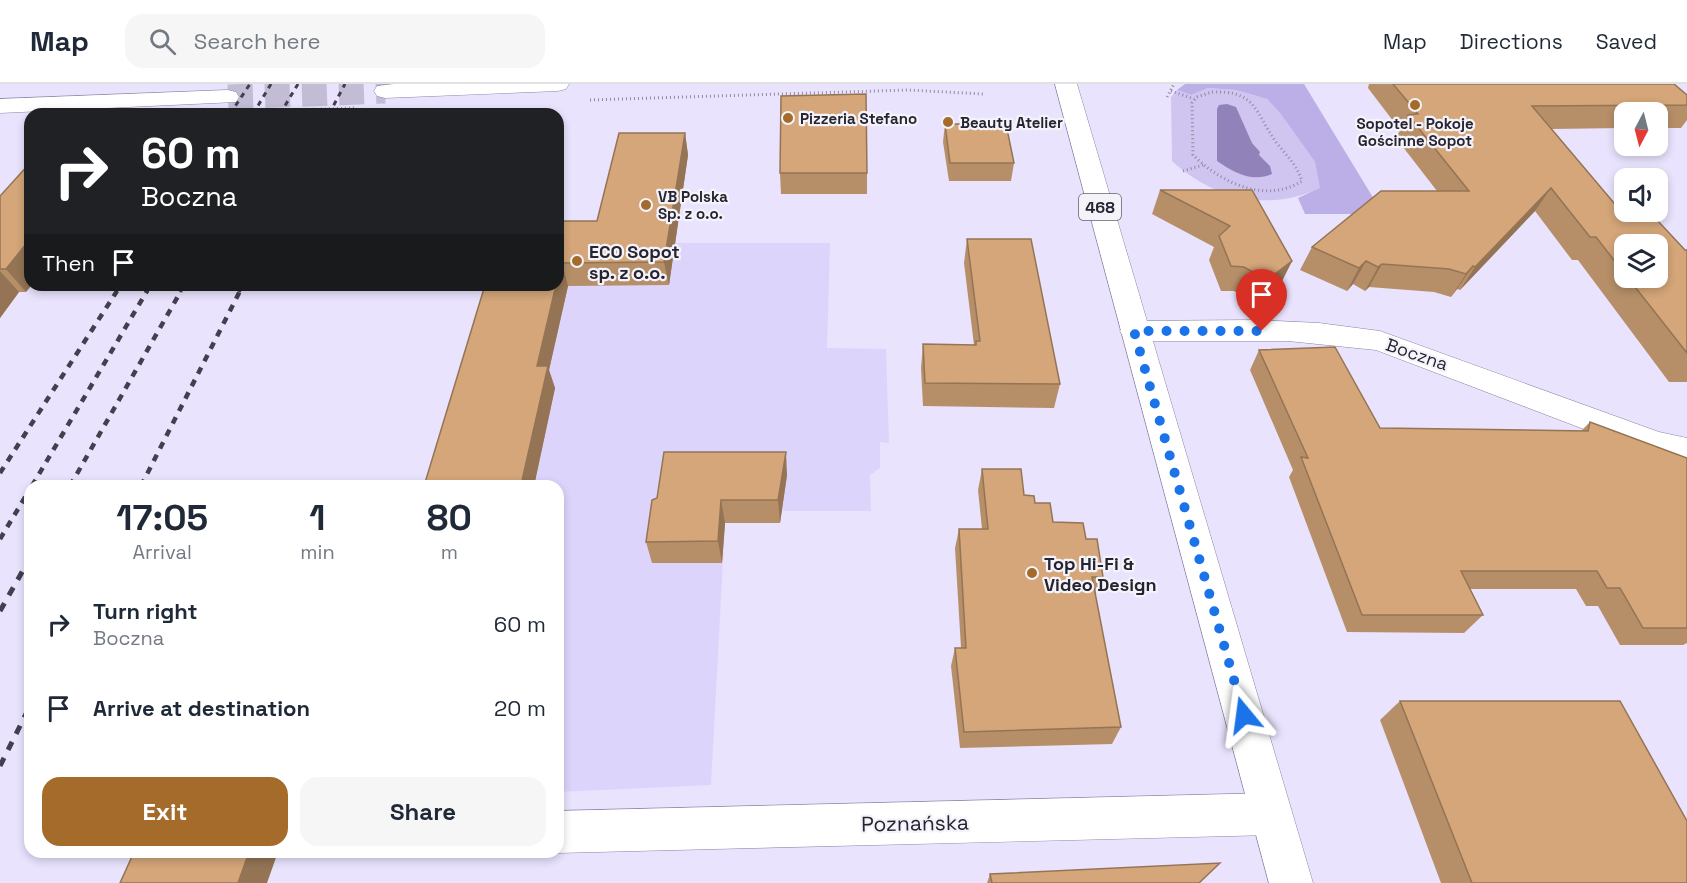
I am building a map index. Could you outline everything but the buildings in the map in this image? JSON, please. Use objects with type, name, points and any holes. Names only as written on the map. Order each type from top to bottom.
[{"type":"street","points":[[81,102],[96,84]]},
{"type":"street","points":[[385,91],[558,84]]},
{"type":"street","name":"468","points":[[1066,84],[1291,883]]},
{"type":"street","points":[[0,106],[228,97]]},
{"type":"street","name":"Boczna","points":[[1134,331],[1284,331],[1345,334],[1380,340],[1655,443],[1687,450]]},
{"type":"street","name":"Poznańska","points":[[564,832],[1271,814]]},
{"type":"path","points":[[1167,97],[1174,84]]},
{"type":"path","points":[[753,94],[907,90],[984,94]]},
{"type":"path","points":[[1171,91],[1194,99],[1210,92],[1222,92],[1251,101],[1259,109],[1272,136],[1297,168],[1302,182],[1293,189],[1259,191],[1228,181],[1203,165],[1193,155],[1190,120],[1194,99]]},
{"type":"path","points":[[1183,171],[1203,165]]},
{"type":"shaded area","points":[[1185,84],[1304,84],[1383,214],[1305,214],[1298,198],[1320,188],[1315,162],[1280,113],[1267,99],[1236,90],[1208,88],[1191,95],[1177,90]]},
{"type":"shaded area","points":[[1208,88],[1236,90],[1267,99],[1280,113],[1315,162],[1321,188],[1281,199],[1242,198],[1206,185],[1172,161],[1171,97],[1177,90],[1191,95]]},
{"type":"shaded area","points":[[1227,104],[1236,107],[1252,143],[1260,152],[1259,155],[1270,166],[1272,174],[1250,177],[1217,161],[1217,109],[1219,105]]},
{"type":"shaded area","points":[[615,243],[830,243],[827,348],[886,349],[889,443],[880,442],[880,468],[870,475],[871,511],[782,511],[780,523],[725,523],[711,785],[564,792],[564,480],[444,480],[555,291],[564,291],[564,281]]},
{"type":"tunnel","points":[[228,97],[385,91]]},
{"type":"railway","points":[[234,108],[250,84]]},
{"type":"railway","points":[[257,108],[271,84]]},
{"type":"railway","points":[[284,108],[298,84]]},
{"type":"railway","points":[[332,108],[345,84]]},
{"type":"railway","points":[[0,473],[117,291]]},
{"type":"railway","points":[[36,480],[147,291]]},
{"type":"railway","points":[[73,480],[181,291]]},
{"type":"railway","points":[[144,480],[240,291]]},
{"type":"railway","points":[[0,539],[24,499]]},
{"type":"railway","points":[[0,611],[24,569]]},
{"type":"railway","points":[[0,766],[24,718]]},
{"type":"place","name":"Sopotel - Pokoje Gościnne Sopot","points":[[1415,105]]},
{"type":"place","name":"Pizzeria Stefano","points":[[788,118]]},
{"type":"place","name":"Beauty Atelier","points":[[948,122]]},
{"type":"place","name":"VB Polska Sp. z o.o.","points":[[646,205]]},
{"type":"place","name":"ECO Sopot sp. z o.o.","points":[[577,261]]},
{"type":"place","name":"Top Hi-Fi & Video Design","points":[[1032,573]]},
{"type":"route","points":[[1244,715],[1134,331],[1262,331]]}]
